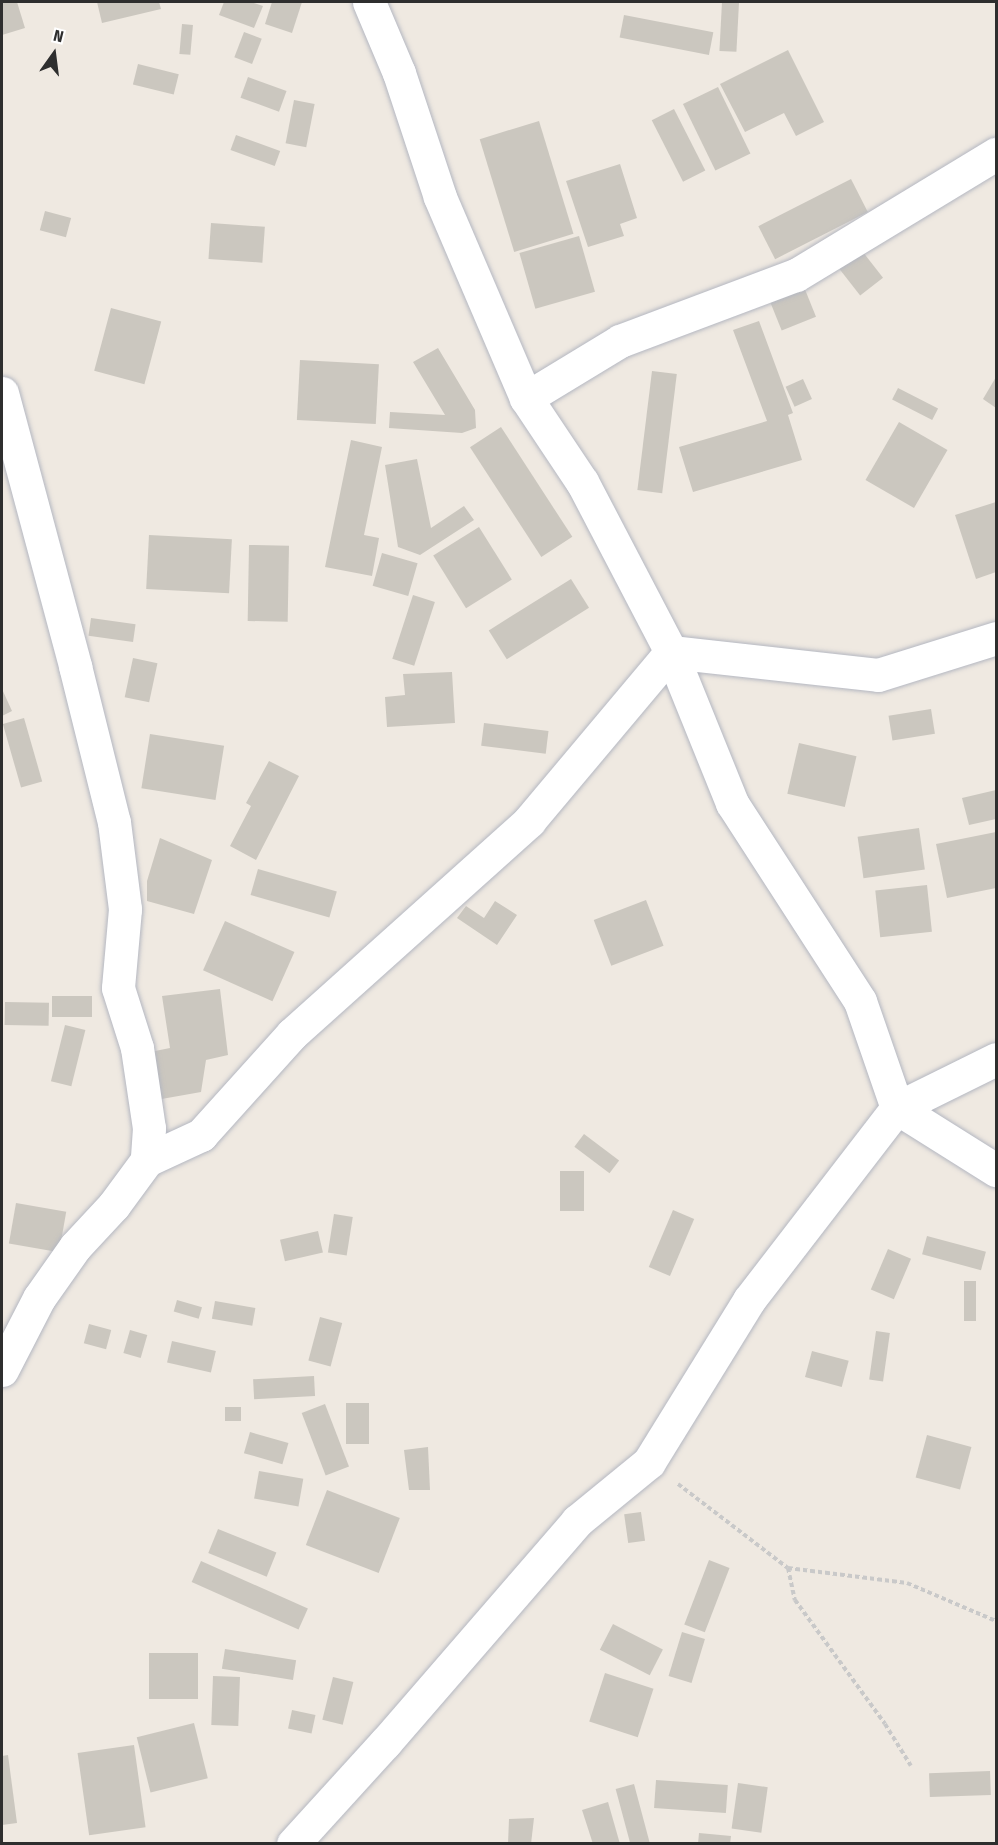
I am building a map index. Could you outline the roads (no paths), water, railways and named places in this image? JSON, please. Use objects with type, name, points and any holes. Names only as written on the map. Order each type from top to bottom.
[{"type":"street","points":[[369,2],[399,73],[440,197],[526,398],[582,482],[671,652],[732,802],[860,1001],[897,1108],[996,1170]]},
{"type":"street","points":[[526,398],[620,341],[796,275],[996,154]]},
{"type":"street","points":[[2,393],[114,822],[125,909],[118,988],[137,1048],[139,1075],[146,1102],[149,1128],[147,1160]]},
{"type":"street","points":[[671,652],[879,675],[996,638]]},
{"type":"street","points":[[2,1370],[39,1298],[75,1247],[114,1205],[147,1160],[201,1135],[292,1034],[529,821],[671,652]]},
{"type":"street","points":[[292,1844],[385,1743],[577,1521],[649,1462],[749,1300],[897,1108],[996,1059]]}]
